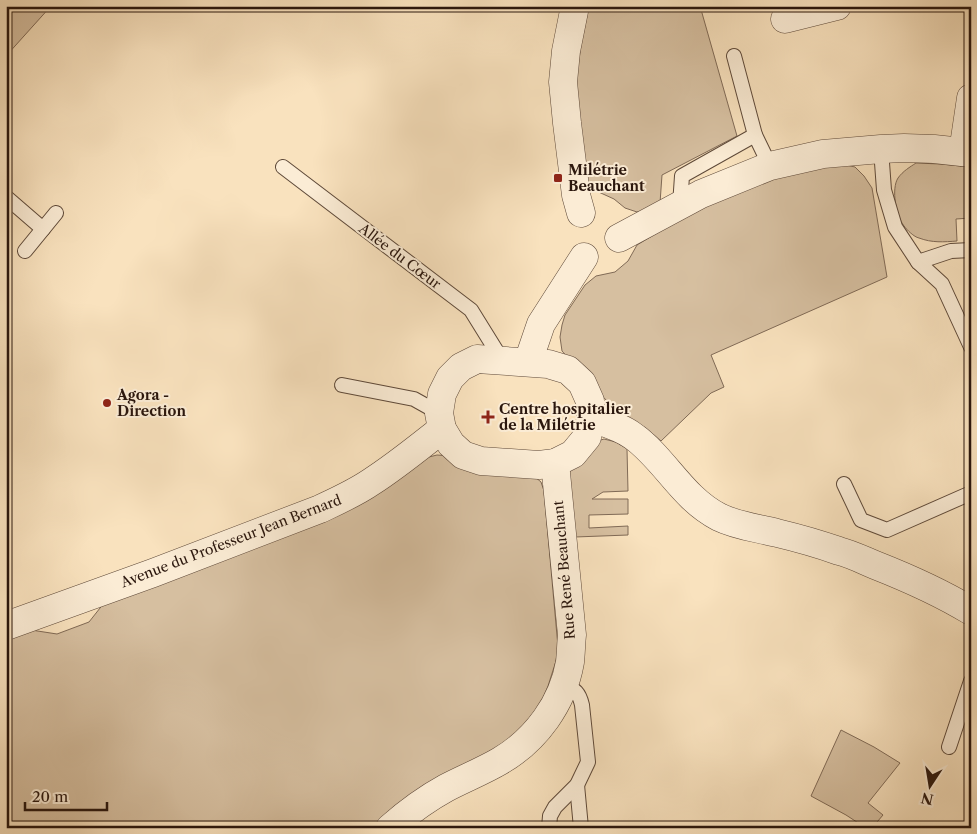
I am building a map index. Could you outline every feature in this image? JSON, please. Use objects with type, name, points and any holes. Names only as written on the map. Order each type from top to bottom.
[{"type":"street","points":[[575,6],[566,51],[564,82],[566,123],[576,195],[581,212]]},
{"type":"street","points":[[785,19],[837,6]]},
{"type":"street","points":[[619,238],[701,194],[770,166],[823,154],[881,149],[904,148],[967,152],[971,98]]},
{"type":"street","points":[[515,361],[584,257]]},
{"type":"street","points":[[477,359],[548,364],[568,370],[582,383],[590,401],[591,418],[587,437],[573,454],[555,464],[539,465],[481,461],[463,455],[451,444],[440,421],[442,394],[450,378],[461,367],[477,359]]},
{"type":"street","points":[[591,418],[616,427],[632,435],[645,445],[683,488],[701,505],[719,517],[841,551],[908,578],[971,611]]},
{"type":"street","name":"Avenue du Professeur Jean Bernard","points":[[6,626],[153,573],[320,509],[371,483],[400,462],[440,421]]},
{"type":"street","name":"Rue René Beauchant","points":[[390,828],[418,805],[444,789],[515,752],[534,735],[550,714],[564,684],[570,662],[572,635],[555,464]]},
{"type":"lane","points":[[734,56],[755,135],[770,166]]},
{"type":"lane","points":[[680,205],[682,176],[755,135]]},
{"type":"lane","points":[[881,149],[884,190],[895,226],[918,262],[942,284],[971,347]]},
{"type":"lane","name":"Allée du Cœur","points":[[283,166],[471,310],[515,361]]},
{"type":"lane","points":[[6,197],[43,229]]},
{"type":"lane","points":[[26,251],[56,212]]},
{"type":"lane","points":[[918,262],[951,251],[971,250]]},
{"type":"lane","points":[[342,385],[414,399],[440,421]]},
{"type":"lane","points":[[844,484],[861,520],[887,530],[971,493]]},
{"type":"lane","points":[[949,747],[971,681]]},
{"type":"lane","points":[[549,828],[550,816],[577,785],[588,762],[580,697],[576,691],[564,684]]},
{"type":"lane","points":[[577,785],[581,828]]},
{"type":"shaded area","points":[[6,6],[51,6],[6,56]]},
{"type":"shaded area","points":[[589,6],[700,6],[737,136],[662,175],[660,203],[644,211],[637,212],[625,208],[614,199],[592,189],[583,173],[576,79]]},
{"type":"shaded area","points":[[838,163],[855,167],[872,188],[887,277],[711,355],[724,387],[711,393],[661,441],[646,428],[615,410],[562,351],[560,337],[565,315],[585,285],[596,276],[615,272],[628,261],[637,245],[685,216],[735,192],[790,172]]},
{"type":"shaded area","points":[[916,163],[971,167],[971,218],[956,219],[957,241],[924,240],[913,235],[901,222],[895,202],[896,183],[902,173]]},
{"type":"shaded area","points":[[604,439],[616,442],[627,449],[628,491],[603,492],[592,499],[628,499],[628,514],[589,515],[589,528],[628,526],[628,535],[575,537],[567,476],[572,464],[598,441]]},
{"type":"shaded area","points":[[437,455],[451,456],[534,476],[541,482],[544,491],[558,647],[556,661],[541,703],[532,718],[508,741],[395,806],[371,828],[6,828],[6,640],[31,630],[57,634],[89,622],[104,603],[425,458]]},
{"type":"shaded area","points":[[841,730],[900,763],[868,803],[883,815],[872,828],[866,828],[811,796]]},
{"type":"place","name":"Milétrie Beauchant","points":[[558,178]]},
{"type":"place","name":"Agora - Direction","points":[[107,403]]},
{"type":"place","name":"Centre hospitalier de la Milétrie","points":[[488,417]]}]
